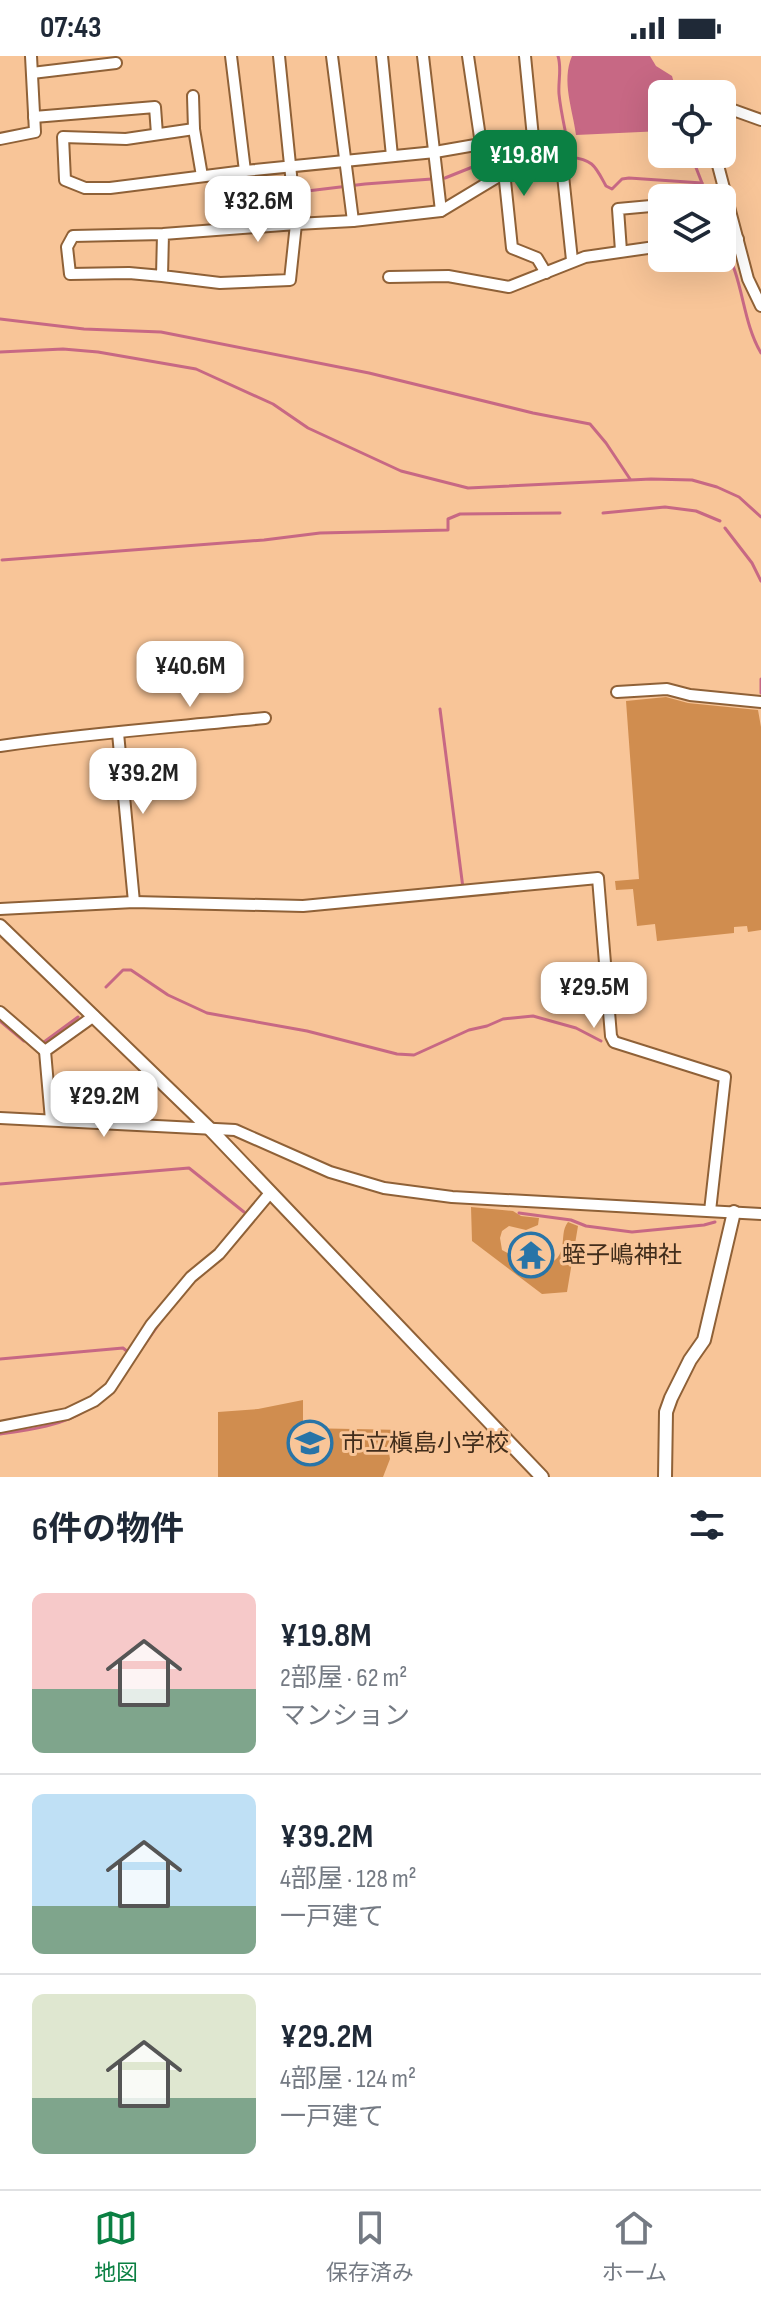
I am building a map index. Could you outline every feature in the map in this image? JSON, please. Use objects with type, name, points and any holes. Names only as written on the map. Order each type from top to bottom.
[{"type":"street","points":[[0,139],[35,132],[31,56]]},
{"type":"street","points":[[231,56],[245,171]]},
{"type":"street","points":[[279,56],[296,224],[290,280],[220,283],[129,273],[70,274],[67,247],[73,236],[163,234],[296,224],[353,221],[441,211],[504,173],[562,166],[572,260]]},
{"type":"street","points":[[332,56],[353,221]]},
{"type":"street","points":[[382,56],[392,156]]},
{"type":"street","points":[[423,56],[441,211]]},
{"type":"street","points":[[194,129],[126,139],[63,137],[65,180],[85,188],[110,188],[435,152],[481,144],[468,56]]},
{"type":"street","points":[[525,56],[536,168]]},
{"type":"street","points":[[32,73],[116,63]]},
{"type":"street","points":[[193,96],[194,129],[202,176]]},
{"type":"street","points":[[34,117],[155,107],[157,134]]},
{"type":"street","points":[[736,111],[761,120]]},
{"type":"street","points":[[502,152],[512,248],[537,258],[546,273]]},
{"type":"street","points":[[719,168],[748,279],[761,306]]},
{"type":"street","points":[[621,251],[618,209],[648,206]]},
{"type":"street","points":[[162,276],[163,234]]},
{"type":"street","points":[[389,277],[448,276],[509,287],[572,260],[648,248]]},
{"type":"street","points":[[617,692],[667,689],[690,695],[761,702]]},
{"type":"street","points":[[0,746],[68,735],[265,718]]},
{"type":"street","points":[[118,733],[134,902]]},
{"type":"street","points":[[0,909],[134,902],[303,906],[598,878],[611,1036],[614,1042],[725,1077],[710,1211]]},
{"type":"street","points":[[2,931],[209,1128],[542,1477]]},
{"type":"street","points":[[0,1012],[45,1051],[51,1120]]},
{"type":"street","points":[[45,1051],[94,1016]]},
{"type":"street","points":[[0,1118],[235,1130],[330,1172],[384,1188],[452,1197],[761,1214]]},
{"type":"street","points":[[0,1427],[67,1414],[102,1395],[110,1388],[151,1325],[191,1277],[219,1254],[270,1193]]},
{"type":"street","points":[[665,1477],[666,1412],[690,1360],[704,1340],[734,1212]]},
{"type":"shaded area","points":[[572,56],[650,56],[656,66],[673,80],[648,80],[648,132],[576,135],[568,85]]},
{"type":"shaded area","points":[[666,697],[688,703],[758,710],[761,727],[761,930],[748,932],[747,926],[734,927],[734,933],[657,941],[655,924],[637,926],[633,889],[616,890],[615,881],[639,879],[626,701]]},
{"type":"shaded area","points":[[471,1207],[513,1211],[521,1216],[539,1218],[538,1225],[526,1230],[509,1226],[502,1231],[500,1238],[502,1250],[536,1263],[545,1264],[559,1256],[568,1222],[578,1226],[567,1292],[542,1294],[472,1241]]},
{"type":"shaded area","points":[[303,1400],[303,1428],[404,1430],[389,1453],[390,1459],[383,1477],[218,1477],[218,1412],[258,1409]]},
{"type":"waterway","points":[[558,56],[560,102],[570,157],[593,165],[606,186],[612,189],[622,179],[629,178],[702,184]]},
{"type":"waterway","points":[[299,192],[445,178],[485,162],[484,152],[528,140],[567,136]]},
{"type":"waterway","points":[[696,168],[702,183]]},
{"type":"waterway","points":[[736,272],[754,340],[761,353]]},
{"type":"waterway","points":[[0,319],[84,329],[161,332],[369,373],[590,424],[630,479]]},
{"type":"waterway","points":[[0,352],[63,349],[98,352],[196,369],[273,404],[308,428],[401,471],[468,488],[651,479],[692,480],[739,497],[761,517]]},
{"type":"waterway","points":[[603,513],[665,507],[696,511],[720,521]]},
{"type":"waterway","points":[[2,560],[320,533],[448,530],[448,519],[460,514],[560,513]]},
{"type":"waterway","points":[[725,528],[752,563],[761,581]]},
{"type":"waterway","points":[[761,679],[761,693]]},
{"type":"waterway","points":[[440,709],[463,888]]},
{"type":"waterway","points":[[106,987],[123,970],[131,970],[168,995],[207,1013],[307,1031],[397,1054],[414,1055],[469,1030],[503,1019],[533,1016],[576,1028],[601,1041]]},
{"type":"waterway","points":[[44,1042],[78,1017]]},
{"type":"waterway","points":[[0,1021],[24,1041]]},
{"type":"waterway","points":[[627,1051],[722,1081]]},
{"type":"waterway","points":[[0,1184],[189,1168],[244,1212]]},
{"type":"waterway","points":[[519,1213],[632,1232],[715,1222]]},
{"type":"waterway","points":[[131,1364],[161,1321]]},
{"type":"waterway","points":[[0,1359],[123,1348],[128,1352]]},
{"type":"waterway","points":[[0,1434],[57,1423],[88,1409]]},
{"type":"place","name":"蛭子嶋神社","points":[[531,1255]]},
{"type":"place","name":"市立槇島小学校","points":[[310,1443]]}]
